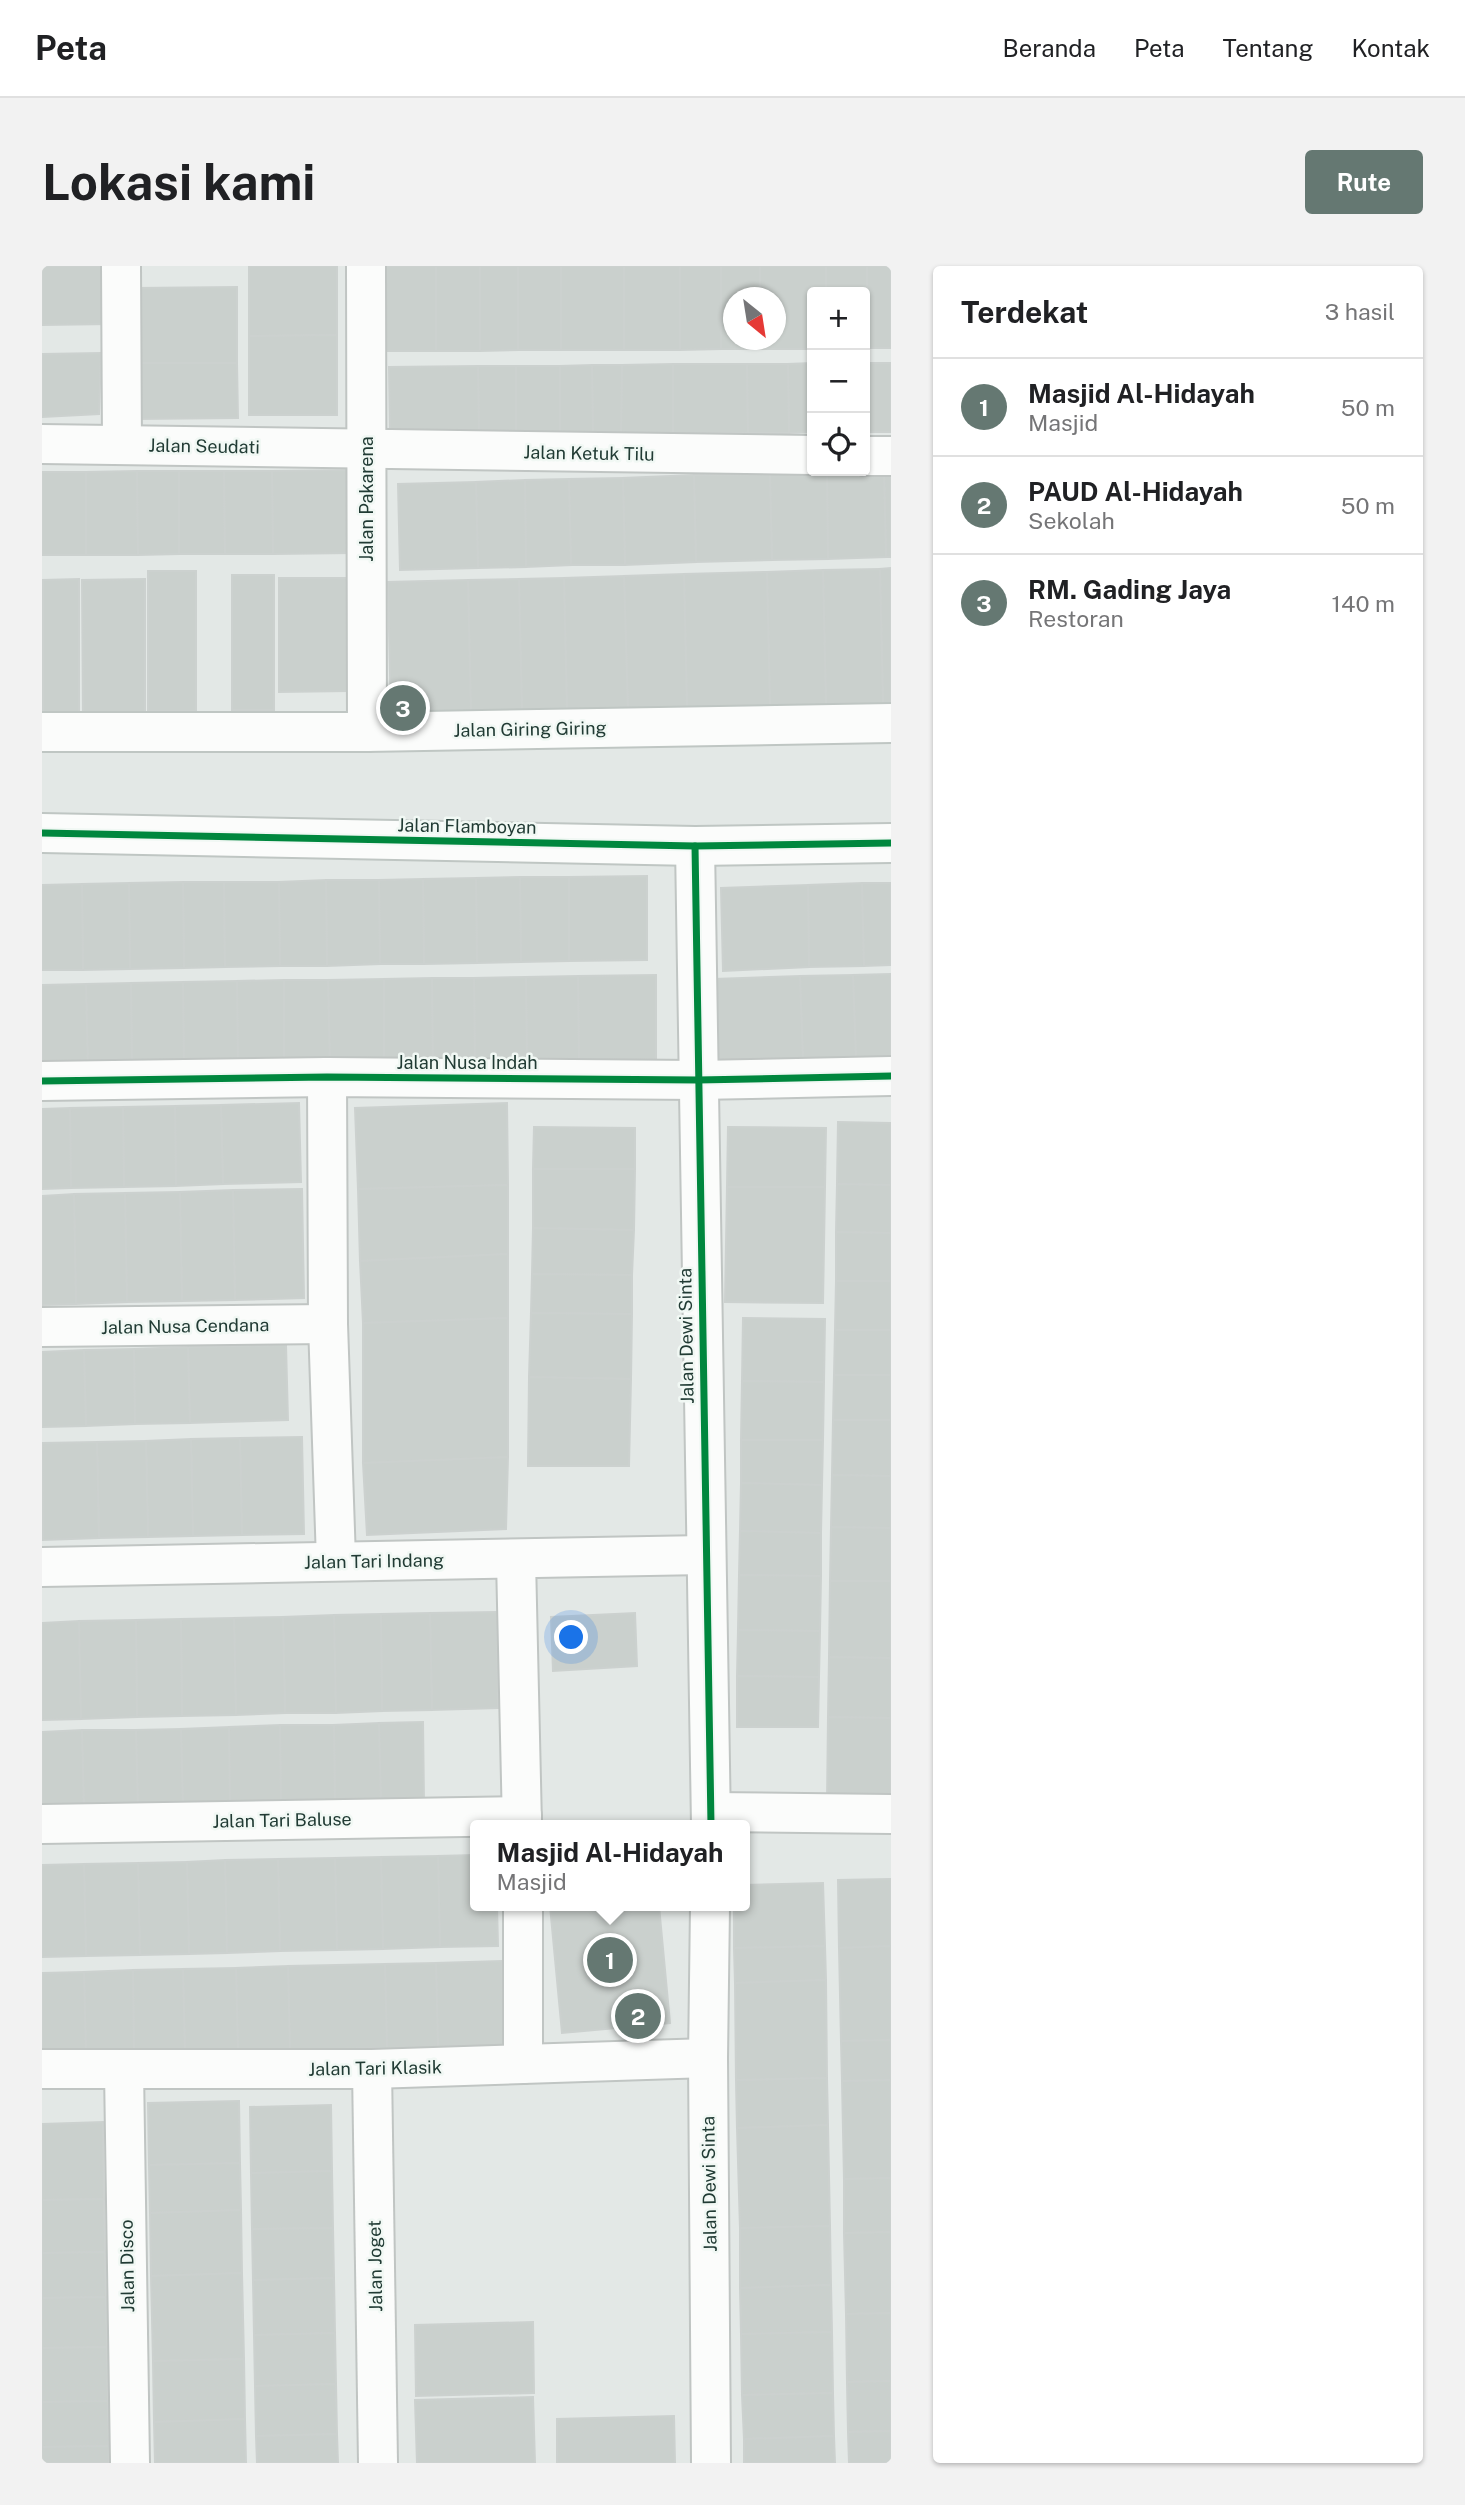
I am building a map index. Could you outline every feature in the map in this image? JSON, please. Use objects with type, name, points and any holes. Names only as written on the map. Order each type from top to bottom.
[{"type":"street","points":[[121,266],[122,444]]},
{"type":"street","name":"Jalan Pakarena","points":[[366,266],[367,732]]},
{"type":"street","name":"Jalan Seudati","points":[[42,444],[366,450]]},
{"type":"street","name":"Jalan Ketuk Tilu","points":[[366,450],[807,455]]},
{"type":"street","points":[[870,456],[891,456]]},
{"type":"street","name":"Jalan Giring Giring","points":[[42,732],[367,732],[891,723]]},
{"type":"street","name":"Jalan Flamboyan","points":[[42,833],[695,846],[891,843]]},
{"type":"street","name":"Jalan Dewi Sinta","points":[[695,846],[711,1819]]},
{"type":"street","name":"Jalan Nusa Indah","points":[[42,1081],[327,1077],[698,1080],[891,1076]]},
{"type":"street","points":[[327,1077],[328,1324],[336,1560]]},
{"type":"street","name":"Jalan Nusa Cendana","points":[[42,1327],[328,1324]]},
{"type":"street","name":"Jalan Tari Indang","points":[[42,1567],[705,1555]]},
{"type":"street","points":[[516,1560],[522,1820]]},
{"type":"street","points":[[711,1819],[891,1814]]},
{"type":"street","name":"Jalan Tari Baluse","points":[[42,1824],[470,1821]]},
{"type":"street","points":[[523,1911],[523,2064]]},
{"type":"street","name":"Jalan Dewi Sinta","points":[[710,1911],[708,2058],[712,2463]]},
{"type":"street","name":"Jalan Tari Klasik","points":[[42,2069],[372,2069],[708,2058]]},
{"type":"street","name":"Jalan Joget","points":[[372,2069],[378,2463]]},
{"type":"street","name":"Jalan Disco","points":[[124,2070],[130,2463]]},
{"type":"building","points":[[42,266],[110,266],[110,324],[42,325]]},
{"type":"building","points":[[249,266],[337,266],[337,335],[249,336]]},
{"type":"building","points":[[381,266],[436,266],[436,351],[381,351]]},
{"type":"building","points":[[436,266],[480,266],[480,351],[436,351]]},
{"type":"building","points":[[480,266],[518,266],[518,350],[480,351]]},
{"type":"building","points":[[518,266],[561,266],[561,350],[518,350]]},
{"type":"building","points":[[561,266],[624,266],[624,350],[561,350]]},
{"type":"building","points":[[624,266],[680,266],[680,350],[624,350]]},
{"type":"building","points":[[680,266],[721,266],[721,349],[680,350]]},
{"type":"building","points":[[721,266],[760,266],[760,287],[723,287],[721,349]]},
{"type":"building","points":[[760,266],[826,266],[826,287],[807,287],[807,349],[786,349],[786,287],[760,287]]},
{"type":"building","points":[[826,266],[867,266],[867,287],[826,287]]},
{"type":"building","points":[[867,266],[891,266],[891,348],[870,348],[870,287],[867,287]]},
{"type":"building","points":[[237,287],[237,363],[136,363],[136,288]]},
{"type":"building","points":[[337,335],[337,415],[249,415],[249,336]]},
{"type":"building","points":[[101,353],[99,414],[42,417],[42,354]]},
{"type":"building","points":[[136,363],[237,363],[238,418],[136,419]]},
{"type":"building","points":[[807,363],[807,432],[789,433],[788,364]]},
{"type":"building","points":[[870,363],[891,363],[891,432],[870,432]]},
{"type":"building","points":[[673,364],[747,364],[748,433],[673,433]]},
{"type":"building","points":[[673,364],[673,433],[621,434],[622,365]]},
{"type":"building","points":[[747,364],[788,364],[789,433],[748,433]]},
{"type":"building","points":[[592,365],[622,365],[621,434],[593,434]]},
{"type":"building","points":[[592,365],[593,434],[560,434],[560,366]]},
{"type":"building","points":[[478,366],[516,366],[516,434],[479,435]]},
{"type":"building","points":[[478,366],[479,435],[390,435],[389,367]]},
{"type":"building","points":[[516,366],[560,366],[560,434],[516,434]]},
{"type":"building","points":[[352,470],[352,553],[273,554],[272,471]]},
{"type":"building","points":[[891,470],[891,557],[886,557],[884,471]]},
{"type":"building","points":[[137,471],[138,555],[86,555],[86,472]]},
{"type":"building","points":[[137,471],[179,471],[179,554],[138,555]]},
{"type":"building","points":[[179,471],[224,471],[225,554],[179,554]]},
{"type":"building","points":[[224,471],[272,471],[273,554],[225,554]]},
{"type":"building","points":[[870,471],[884,471],[886,557],[828,559],[827,476],[870,476]]},
{"type":"building","points":[[42,472],[86,472],[86,555],[42,555]]},
{"type":"building","points":[[807,473],[807,476],[827,476],[828,559],[772,560],[770,474]]},
{"type":"building","points":[[770,474],[772,560],[696,562],[694,475]]},
{"type":"building","points":[[694,475],[696,562],[625,565],[623,478]]},
{"type":"building","points":[[623,478],[625,565],[571,565],[569,479]]},
{"type":"building","points":[[569,479],[571,565],[526,567],[525,480]]},
{"type":"building","points":[[525,480],[526,567],[478,568],[476,482]]},
{"type":"building","points":[[476,482],[478,568],[400,570],[398,484]]},
{"type":"building","points":[[891,568],[891,704],[883,704],[880,569]]},
{"type":"building","points":[[880,569],[883,704],[826,706],[823,570]]},
{"type":"building","points":[[823,570],[826,706],[770,707],[767,572]]},
{"type":"building","points":[[148,571],[196,571],[196,711],[148,711]]},
{"type":"building","points":[[767,572],[770,707],[687,709],[684,574]]},
{"type":"building","points":[[684,574],[687,709],[628,711],[624,576]]},
{"type":"building","points":[[232,575],[274,575],[274,710],[232,710]]},
{"type":"building","points":[[624,576],[628,711],[567,713],[564,578]]},
{"type":"building","points":[[279,578],[348,578],[348,691],[279,692]]},
{"type":"building","points":[[564,578],[567,713],[522,714],[519,579]]},
{"type":"building","points":[[79,579],[79,715],[43,715],[43,580]]},
{"type":"building","points":[[145,579],[145,713],[83,714],[82,580]]},
{"type":"building","points":[[519,579],[522,714],[471,715],[468,580]]},
{"type":"building","points":[[468,580],[471,715],[391,718],[388,582]]},
{"type":"building","points":[[647,876],[647,960],[569,961],[569,877]]},
{"type":"building","points":[[520,877],[569,877],[569,961],[521,962]]},
{"type":"building","points":[[520,877],[521,962],[477,963],[476,878]]},
{"type":"building","points":[[476,878],[477,963],[424,964],[423,879]]},
{"type":"building","points":[[423,879],[424,964],[380,964],[379,880]]},
{"type":"building","points":[[326,880],[379,880],[380,964],[327,966]]},
{"type":"building","points":[[326,880],[327,966],[280,966],[279,882]]},
{"type":"building","points":[[183,882],[224,882],[225,967],[184,968]]},
{"type":"building","points":[[183,882],[184,968],[130,969],[129,883]]},
{"type":"building","points":[[224,882],[279,882],[280,966],[225,967]]},
{"type":"building","points":[[129,883],[130,969],[83,970],[82,884]]},
{"type":"building","points":[[862,883],[864,966],[809,967],[808,885]]},
{"type":"building","points":[[862,883],[891,883],[891,965],[864,966]]},
{"type":"building","points":[[82,884],[83,970],[42,970],[42,885]]},
{"type":"building","points":[[808,885],[809,967],[723,971],[721,888]]},
{"type":"building","points":[[891,974],[891,1058],[856,1060],[853,975]]},
{"type":"building","points":[[656,975],[656,1063],[579,1064],[578,976]]},
{"type":"building","points":[[853,975],[856,1060],[803,1061],[800,976]]},
{"type":"building","points":[[578,976],[579,1064],[527,1065],[526,977]]},
{"type":"building","points":[[800,976],[803,1061],[718,1064],[715,979]]},
{"type":"building","points":[[526,977],[527,1065],[475,1066],[474,978]]},
{"type":"building","points":[[432,978],[433,1067],[384,1068],[384,979]]},
{"type":"building","points":[[432,978],[474,978],[475,1066],[433,1067]]},
{"type":"building","points":[[384,979],[384,1068],[330,1068],[328,980]]},
{"type":"building","points":[[284,980],[284,1069],[238,1070],[237,981]]},
{"type":"building","points":[[284,980],[328,980],[330,1068],[284,1069]]},
{"type":"building","points":[[237,981],[238,1070],[184,1071],[183,982]]},
{"type":"building","points":[[183,982],[184,1071],[132,1072],[131,983]]},
{"type":"building","points":[[131,983],[132,1072],[88,1072],[86,984]]},
{"type":"building","points":[[86,984],[88,1072],[42,1073],[42,985]]},
{"type":"building","points":[[299,1103],[301,1182],[223,1184],[221,1105]]},
{"type":"building","points":[[507,1103],[508,1185],[358,1189],[355,1108]]},
{"type":"building","points":[[221,1105],[223,1184],[176,1186],[175,1106]]},
{"type":"building","points":[[175,1106],[176,1186],[124,1187],[123,1107]]},
{"type":"building","points":[[123,1107],[124,1187],[71,1188],[70,1108]]},
{"type":"building","points":[[70,1108],[71,1188],[42,1189],[42,1109]]},
{"type":"building","points":[[838,1122],[891,1123],[891,1185],[837,1184]]},
{"type":"building","points":[[534,1127],[635,1128],[635,1169],[533,1169]]},
{"type":"building","points":[[728,1127],[826,1128],[825,1187],[727,1187]]},
{"type":"building","points":[[533,1169],[635,1169],[634,1230],[533,1228]]},
{"type":"building","points":[[837,1184],[891,1185],[891,1233],[836,1232]]},
{"type":"building","points":[[508,1185],[508,1254],[360,1261],[358,1189]]},
{"type":"building","points":[[727,1187],[825,1187],[823,1303],[725,1302]]},
{"type":"building","points":[[302,1189],[304,1298],[235,1300],[233,1190]]},
{"type":"building","points":[[233,1190],[235,1300],[182,1301],[180,1192]]},
{"type":"building","points":[[180,1192],[182,1301],[127,1302],[125,1193]]},
{"type":"building","points":[[125,1193],[127,1302],[76,1304],[74,1194]]},
{"type":"building","points":[[74,1194],[76,1304],[42,1305],[42,1196]]},
{"type":"building","points":[[533,1228],[634,1230],[632,1275],[532,1274]]},
{"type":"building","points":[[836,1232],[891,1233],[891,1281],[836,1281]]},
{"type":"building","points":[[508,1254],[508,1318],[363,1323],[360,1261]]},
{"type":"building","points":[[532,1274],[632,1275],[632,1314],[531,1313]]},
{"type":"building","points":[[836,1281],[891,1281],[891,1330],[835,1330]]},
{"type":"building","points":[[531,1313],[632,1314],[631,1379],[529,1377]]},
{"type":"building","points":[[508,1318],[508,1457],[363,1463],[363,1323]]},
{"type":"building","points":[[743,1318],[825,1319],[824,1382],[742,1381]]},
{"type":"building","points":[[835,1330],[891,1330],[891,1375],[834,1375]]},
{"type":"building","points":[[286,1345],[288,1420],[190,1423],[188,1347]]},
{"type":"building","points":[[188,1347],[190,1423],[135,1424],[134,1349]]},
{"type":"building","points":[[134,1349],[135,1424],[86,1426],[84,1350]]},
{"type":"building","points":[[84,1350],[86,1426],[42,1427],[42,1352]]},
{"type":"building","points":[[834,1375],[891,1375],[891,1420],[833,1420]]},
{"type":"building","points":[[529,1377],[631,1379],[629,1466],[528,1466]]},
{"type":"building","points":[[742,1381],[824,1382],[823,1440],[741,1440]]},
{"type":"building","points":[[833,1420],[891,1420],[891,1476],[832,1475]]},
{"type":"building","points":[[302,1437],[304,1534],[242,1535],[240,1438]]},
{"type":"building","points":[[240,1438],[242,1535],[193,1536],[191,1439]]},
{"type":"building","points":[[191,1439],[193,1536],[148,1537],[146,1441]]},
{"type":"building","points":[[741,1440],[823,1440],[822,1485],[741,1483]]},
{"type":"building","points":[[146,1441],[148,1537],[99,1538],[97,1442]]},
{"type":"building","points":[[97,1442],[99,1538],[43,1540],[42,1443]]},
{"type":"building","points":[[508,1457],[506,1529],[367,1535],[363,1463]]},
{"type":"building","points":[[832,1475],[891,1476],[891,1528],[831,1527]]},
{"type":"building","points":[[741,1483],[822,1485],[821,1533],[740,1531]]},
{"type":"building","points":[[831,1527],[891,1528],[891,1581],[830,1581]]},
{"type":"building","points":[[740,1531],[821,1533],[821,1576],[739,1575]]},
{"type":"building","points":[[739,1575],[821,1576],[820,1631],[738,1630]]},
{"type":"building","points":[[830,1581],[891,1581],[891,1658],[829,1657]]},
{"type":"building","points":[[497,1612],[498,1708],[432,1710],[430,1613]]},
{"type":"building","points":[[430,1613],[432,1710],[382,1711],[381,1614]]},
{"type":"building","points":[[635,1613],[637,1666],[553,1671],[551,1617]]},
{"type":"building","points":[[381,1614],[382,1711],[336,1713],[334,1615]]},
{"type":"building","points":[[334,1615],[336,1713],[285,1713],[283,1617]]},
{"type":"building","points":[[283,1617],[285,1713],[236,1715],[234,1618]]},
{"type":"building","points":[[234,1618],[236,1715],[182,1716],[181,1619]]},
{"type":"building","points":[[181,1619],[182,1716],[137,1717],[136,1620]]},
{"type":"building","points":[[136,1620],[137,1717],[81,1719],[79,1621]]},
{"type":"building","points":[[79,1621],[81,1719],[42,1720],[42,1623]]},
{"type":"building","points":[[738,1630],[820,1631],[819,1677],[737,1676]]},
{"type":"building","points":[[829,1657],[891,1658],[891,1718],[828,1717]]},
{"type":"building","points":[[737,1676],[819,1677],[818,1727],[737,1727]]},
{"type":"building","points":[[828,1717],[891,1718],[891,1803],[827,1803]]},
{"type":"building","points":[[423,1722],[424,1803],[381,1804],[379,1723]]},
{"type":"building","points":[[379,1723],[381,1804],[335,1805],[334,1725]]},
{"type":"building","points":[[280,1725],[334,1725],[335,1805],[281,1807]]},
{"type":"building","points":[[280,1725],[281,1807],[230,1807],[229,1727]]},
{"type":"building","points":[[229,1727],[230,1807],[183,1809],[181,1729]]},
{"type":"building","points":[[181,1729],[183,1809],[138,1810],[136,1730]]},
{"type":"building","points":[[82,1730],[136,1730],[138,1810],[84,1812]]},
{"type":"building","points":[[82,1730],[84,1812],[42,1813],[42,1732]]},
{"type":"building","points":[[470,1855],[470,1911],[497,1911],[498,1946],[440,1947],[438,1856]]},
{"type":"building","points":[[438,1856],[440,1947],[383,1949],[381,1857]]},
{"type":"building","points":[[381,1857],[383,1949],[337,1950],[335,1858]]},
{"type":"building","points":[[335,1858],[337,1950],[280,1951],[278,1859]]},
{"type":"building","points":[[278,1859],[280,1951],[227,1953],[225,1860]]},
{"type":"building","points":[[225,1860],[227,1953],[189,1954],[187,1862]]},
{"type":"building","points":[[187,1862],[189,1954],[140,1955],[138,1863]]},
{"type":"building","points":[[138,1863],[140,1955],[86,1956],[84,1864]]},
{"type":"building","points":[[84,1864],[86,1956],[42,1957],[42,1865]]},
{"type":"building","points":[[891,1879],[891,1946],[839,1948],[838,1880]]},
{"type":"building","points":[[823,1883],[825,1946],[734,1948],[734,1911],[750,1911],[750,1885]]},
{"type":"building","points":[[550,1911],[659,1911],[670,2023],[562,2033]]},
{"type":"building","points":[[825,1946],[826,1980],[735,1983],[734,1948]]},
{"type":"building","points":[[891,1946],[891,2040],[841,2041],[839,1948]]},
{"type":"building","points":[[502,1961],[504,2045],[438,2047],[436,1963]]},
{"type":"building","points":[[436,1963],[438,2047],[387,2048],[385,1964]]},
{"type":"building","points":[[385,1964],[387,2048],[290,2050],[288,1966]]},
{"type":"building","points":[[288,1966],[290,2050],[238,2051],[236,1968]]},
{"type":"building","points":[[236,1968],[238,2051],[185,2054],[183,1969]]},
{"type":"building","points":[[183,1969],[185,2054],[134,2054],[133,1970]]},
{"type":"building","points":[[133,1970],[134,2054],[86,2055],[84,1972]]},
{"type":"building","points":[[84,1972],[86,2055],[42,2057],[42,1973]]},
{"type":"building","points":[[826,1980],[827,2078],[736,2080],[735,1983]]},
{"type":"building","points":[[891,2040],[891,2080],[842,2081],[841,2041]]},
{"type":"building","points":[[827,2078],[828,2125],[737,2128],[736,2080]]},
{"type":"building","points":[[891,2080],[891,2178],[844,2179],[842,2081]]},
{"type":"building","points":[[239,2101],[240,2163],[149,2165],[148,2103]]},
{"type":"building","points":[[331,2105],[332,2171],[251,2173],[250,2107]]},
{"type":"building","points":[[103,2122],[104,2199],[42,2200],[42,2124]]},
{"type":"building","points":[[828,2125],[830,2226],[740,2228],[737,2128]]},
{"type":"building","points":[[240,2163],[241,2210],[150,2213],[149,2165]]},
{"type":"building","points":[[332,2171],[333,2228],[252,2229],[251,2173]]},
{"type":"building","points":[[891,2178],[891,2232],[844,2233],[844,2179]]},
{"type":"building","points":[[104,2199],[105,2252],[42,2253],[42,2200]]},
{"type":"building","points":[[241,2210],[242,2273],[151,2276],[150,2213]]},
{"type":"building","points":[[830,2226],[831,2285],[740,2288],[740,2228]]},
{"type":"building","points":[[333,2228],[334,2278],[253,2280],[252,2229]]},
{"type":"building","points":[[891,2232],[891,2313],[846,2314],[844,2233]]},
{"type":"building","points":[[105,2252],[106,2297],[42,2298],[42,2253]]},
{"type":"building","points":[[242,2273],[244,2359],[153,2361],[151,2276]]},
{"type":"building","points":[[334,2278],[335,2333],[254,2335],[253,2280]]},
{"type":"building","points":[[831,2285],[832,2332],[741,2334],[740,2288]]},
{"type":"building","points":[[106,2297],[107,2347],[42,2348],[42,2298]]},
{"type":"building","points":[[891,2313],[891,2381],[847,2382],[846,2314]]},
{"type":"building","points":[[533,2322],[534,2393],[416,2396],[415,2325]]},
{"type":"building","points":[[832,2332],[833,2393],[742,2395],[741,2334]]},
{"type":"building","points":[[335,2333],[336,2384],[255,2386],[254,2335]]},
{"type":"building","points":[[107,2347],[108,2401],[42,2402],[42,2348]]},
{"type":"building","points":[[244,2359],[245,2419],[154,2422],[153,2361]]},
{"type":"building","points":[[891,2381],[891,2431],[848,2432],[847,2382]]},
{"type":"building","points":[[336,2384],[337,2434],[256,2436],[255,2386]]},
{"type":"building","points":[[833,2393],[834,2436],[744,2439],[742,2395]]},
{"type":"building","points":[[533,2397],[535,2463],[417,2463],[415,2400]]},
{"type":"building","points":[[108,2401],[109,2446],[42,2447],[42,2402]]},
{"type":"building","points":[[674,2416],[675,2463],[557,2463],[557,2419]]},
{"type":"building","points":[[245,2419],[246,2463],[155,2463],[154,2422]]},
{"type":"building","points":[[891,2431],[891,2463],[849,2463],[848,2432]]},
{"type":"building","points":[[337,2434],[338,2463],[257,2463],[256,2436]]},
{"type":"building","points":[[834,2436],[835,2463],[744,2463],[744,2439]]},
{"type":"building","points":[[109,2446],[109,2463],[42,2463],[42,2447]]},
{"type":"cycle path","points":[[42,833],[695,846],[891,843]]},
{"type":"cycle path","points":[[695,846],[711,1820]]},
{"type":"cycle path","points":[[42,1081],[327,1077],[698,1080],[891,1076]]},
{"type":"place","name":"RM. Gading Jaya","points":[[403,708]]},
{"type":"place","name":"Masjid Al-Hidayah","points":[[610,1960]]},
{"type":"place","name":"PAUD Al-Hidayah","points":[[638,2016]]}]
